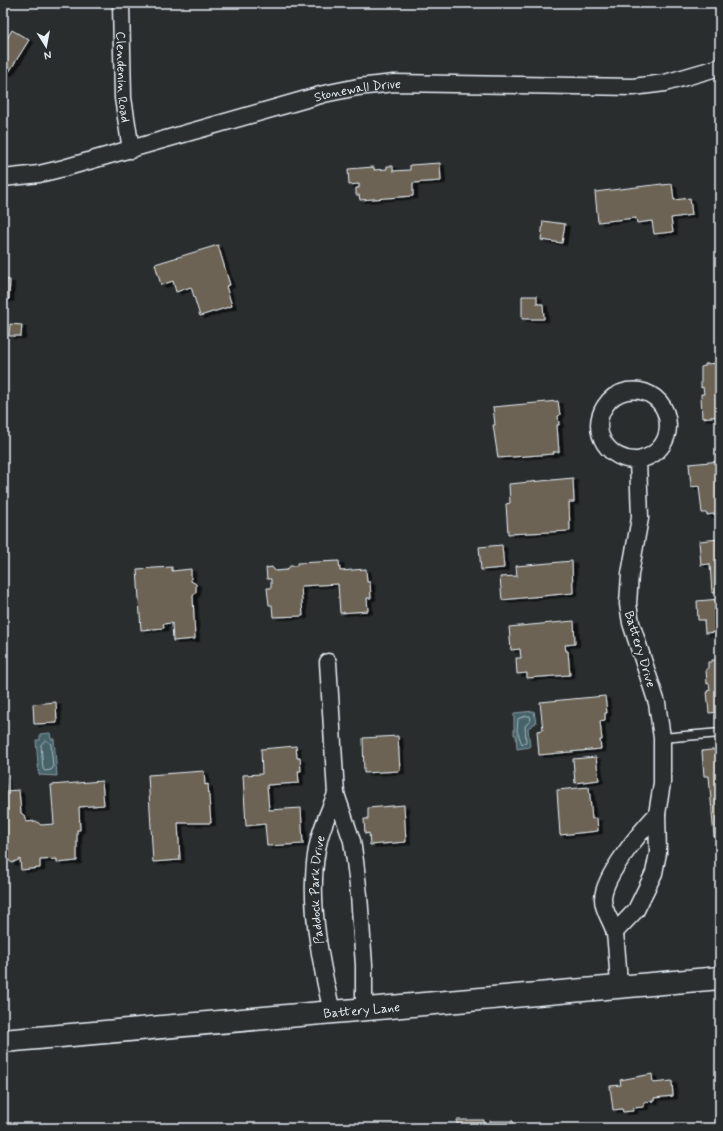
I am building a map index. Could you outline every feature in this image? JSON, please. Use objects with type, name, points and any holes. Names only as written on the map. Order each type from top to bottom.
[{"type":"main road","name":"Battery Lane","points":[[3,1041],[720,978]]},
{"type":"street","name":"Clendenin Road","points":[[121,3],[123,91],[131,150]]},
{"type":"street","name":"Stonewall Drive","points":[[3,178],[39,174],[64,168],[324,94],[358,87],[394,83],[633,87],[665,83],[720,67]]},
{"type":"street","points":[[628,391],[644,392],[654,397],[664,409],[668,422],[667,434],[662,445],[650,456],[638,460],[627,459],[615,455],[606,446],[599,432],[600,415],[606,404],[617,395],[628,391]]},
{"type":"street","name":"Battery Drive","points":[[614,932],[636,910],[654,873],[658,853],[657,814],[662,783],[662,738],[657,703],[631,623],[628,604],[630,574],[640,518],[638,460]]},
{"type":"street","name":"Paddock Park Drive","points":[[328,662],[336,794],[352,841],[359,896],[364,965],[364,1009]]},
{"type":"street","name":"Paddock Park Drive","points":[[332,1012],[318,945],[315,914],[315,875],[319,840],[336,794]]},
{"type":"street","points":[[619,986],[614,932],[607,916],[603,900],[605,888],[627,849],[657,814]]},
{"type":"lane","points":[[662,738],[720,733]]},
{"type":"water","points":[[534,711],[536,723],[528,728],[530,747],[517,749],[516,735],[514,735],[514,713]]},
{"type":"water","points":[[50,733],[51,739],[54,739],[57,776],[39,775],[36,740],[40,740],[40,734]]},
{"type":"building","points":[[12,30],[29,40],[9,72],[3,74],[3,45]]},
{"type":"building","points":[[440,163],[441,181],[413,183],[413,196],[360,200],[359,195],[356,195],[356,188],[359,188],[359,184],[349,185],[348,169],[374,167],[374,170],[387,169],[387,166],[393,166],[393,171],[410,170],[410,165]]},
{"type":"building","points":[[672,184],[674,200],[690,198],[692,215],[671,218],[673,232],[654,234],[652,221],[637,223],[636,218],[598,222],[595,192]]},
{"type":"building","points":[[543,221],[565,224],[562,243],[541,240]]},
{"type":"building","points":[[218,245],[230,285],[226,286],[232,306],[200,316],[191,287],[176,292],[173,281],[161,285],[155,264]]},
{"type":"building","points":[[3,279],[10,280],[9,299],[3,299]]},
{"type":"building","points":[[522,296],[537,296],[537,304],[543,304],[544,319],[522,319]]},
{"type":"building","points":[[10,324],[22,325],[21,336],[9,336]]},
{"type":"building","points":[[720,363],[720,416],[702,418],[701,394],[704,394],[703,387],[701,388],[701,367],[705,366],[705,364]]},
{"type":"building","points":[[558,401],[560,415],[558,416],[559,425],[557,425],[559,452],[553,452],[554,454],[498,458],[493,425],[495,425],[493,407]]},
{"type":"building","points":[[720,461],[720,513],[707,515],[707,513],[702,513],[699,486],[691,487],[689,464]]},
{"type":"building","points":[[573,478],[574,502],[569,502],[570,531],[508,534],[506,504],[510,503],[509,484]]},
{"type":"building","points":[[720,539],[720,592],[712,593],[710,564],[701,565],[699,541]]},
{"type":"building","points":[[502,545],[504,568],[481,570],[479,547]]},
{"type":"building","points":[[339,561],[340,571],[366,569],[367,582],[370,582],[371,598],[367,598],[368,611],[340,613],[338,584],[301,586],[303,616],[273,617],[272,605],[269,605],[267,588],[271,588],[271,579],[267,579],[266,568],[272,567],[275,571],[287,570],[290,566],[297,566],[297,563]]},
{"type":"building","points":[[572,561],[573,593],[502,600],[500,577],[517,576],[516,566]]},
{"type":"building","points":[[172,567],[172,571],[191,569],[191,581],[196,584],[196,592],[193,596],[195,639],[173,641],[172,623],[163,624],[164,628],[141,630],[137,569]]},
{"type":"building","points":[[720,599],[720,632],[705,633],[704,620],[698,620],[697,601]]},
{"type":"building","points":[[574,621],[575,644],[565,645],[566,651],[568,651],[570,675],[527,678],[527,673],[517,674],[516,658],[521,658],[520,649],[511,650],[509,627]]},
{"type":"building","points":[[712,660],[720,660],[720,712],[709,713],[707,691],[710,690],[709,683],[707,684],[706,669],[708,669],[708,662],[712,662]]},
{"type":"building","points":[[605,696],[607,713],[605,713],[605,720],[600,721],[602,740],[600,740],[601,749],[539,755],[537,731],[543,730],[540,702]]},
{"type":"building","points":[[56,702],[57,723],[34,724],[33,704]]},
{"type":"building","points":[[398,736],[400,771],[364,773],[363,738]]},
{"type":"building","points":[[296,746],[297,758],[300,758],[301,771],[298,771],[299,783],[267,785],[269,810],[301,808],[303,844],[267,846],[265,824],[246,826],[243,775],[262,774],[261,749]]},
{"type":"building","points":[[720,749],[720,836],[714,837],[709,776],[704,776],[702,751]]},
{"type":"building","points":[[596,757],[599,780],[575,783],[573,759]]},
{"type":"building","points":[[204,771],[205,785],[208,784],[211,823],[178,823],[180,860],[153,862],[148,775]]},
{"type":"building","points":[[3,777],[5,777],[6,791],[19,790],[21,813],[26,817],[26,822],[36,821],[41,825],[54,824],[51,785],[102,781],[104,805],[79,807],[80,830],[77,830],[77,861],[57,863],[57,859],[40,860],[40,868],[21,870],[20,859],[12,863],[6,858],[3,852]]},
{"type":"building","points":[[589,787],[592,819],[597,818],[598,831],[560,835],[557,790]]},
{"type":"building","points":[[404,805],[406,842],[370,845],[369,833],[365,834],[364,819],[368,819],[368,808]]},
{"type":"building","points":[[652,1074],[653,1083],[672,1081],[673,1096],[654,1098],[654,1101],[644,1102],[644,1107],[633,1108],[633,1111],[623,1112],[622,1109],[613,1110],[610,1086],[621,1085],[620,1080]]},
{"type":"building","points":[[457,1120],[484,1120],[484,1125],[490,1125],[490,1121],[513,1121],[514,1128],[457,1128]]},
{"type":"building","points":[[402,1125],[402,1128],[373,1128],[373,1126]]}]
